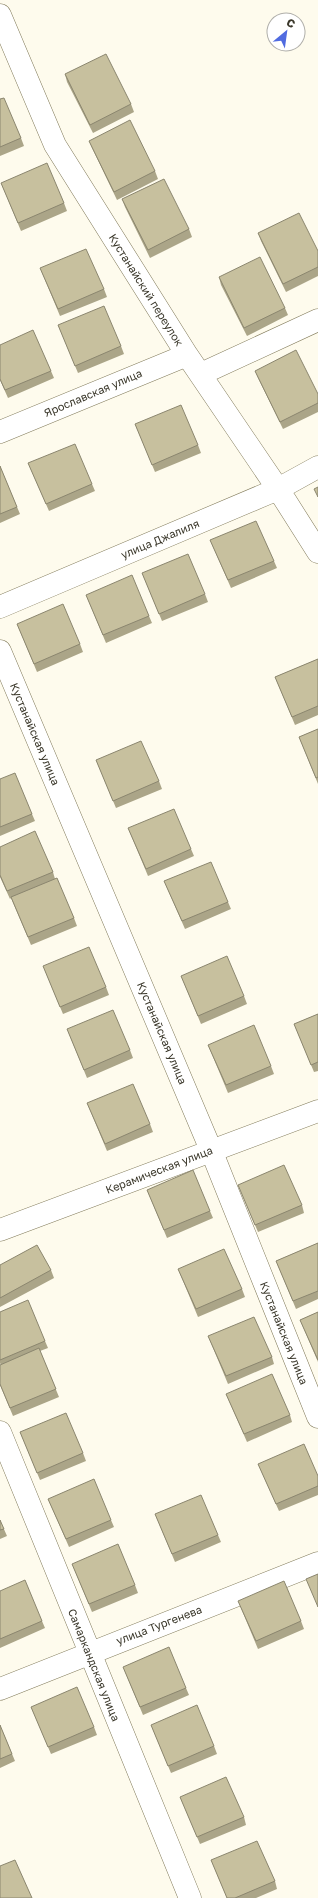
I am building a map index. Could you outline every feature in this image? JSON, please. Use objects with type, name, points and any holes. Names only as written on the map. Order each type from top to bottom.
[{"type":"street","name":"Кустанайский переулок","points":[[0,15],[55,145],[187,355],[278,489],[318,552]]},
{"type":"street","points":[[201,374],[318,320]]},
{"type":"street","name":"Ярославская улица","points":[[0,432],[187,355]]},
{"type":"street","name":"улица Джалиля","points":[[0,607],[278,489],[318,467]]},
{"type":"street","name":"Кустанайская улица","points":[[0,651],[211,1150],[318,1417]]},
{"type":"street","name":"Керамическая улица","points":[[0,1230],[318,1111]]},
{"type":"street","name":"Самаркандская улица","points":[[0,1432],[190,1898]]},
{"type":"street","name":"улица Тургенева","points":[[0,1689],[89,1652],[318,1563]]},
{"type":"building","points":[[106,54],[131,104],[90,125],[65,74]]},
{"type":"building","points":[[4,98],[21,138],[0,147],[0,99]]},
{"type":"building","points":[[130,120],[155,171],[114,192],[89,141]]},
{"type":"building","points":[[47,163],[64,203],[18,223],[1,183]]},
{"type":"building","points":[[164,179],[189,229],[148,250],[122,199]]},
{"type":"building","points":[[299,213],[318,251],[318,267],[283,284],[258,233]]},
{"type":"building","points":[[86,249],[104,289],[58,309],[40,268]]},
{"type":"building","points":[[260,257],[285,308],[244,328],[219,277]]},
{"type":"building","points":[[104,306],[121,346],[75,366],[58,325]]},
{"type":"building","points":[[33,330],[51,371],[5,390],[0,379],[0,345]]},
{"type":"building","points":[[296,350],[318,394],[318,403],[280,422],[255,371]]},
{"type":"building","points":[[181,405],[198,445],[152,465],[135,424]]},
{"type":"building","points":[[75,444],[92,484],[46,504],[28,463]]},
{"type":"building","points":[[0,466],[17,507],[0,514]]},
{"type":"building","points":[[318,487],[318,497],[314,489]]},
{"type":"building","points":[[256,521],[274,561],[228,580],[210,540]]},
{"type":"building","points":[[188,554],[205,594],[159,614],[142,573]]},
{"type":"building","points":[[132,575],[149,616],[103,635],[86,595]]},
{"type":"building","points":[[63,604],[80,644],[34,664],[17,624]]},
{"type":"building","points":[[318,659],[318,706],[292,717],[275,677]]},
{"type":"building","points":[[318,729],[318,777],[316,778],[299,737]]},
{"type":"building","points":[[141,741],[159,781],[113,801],[96,760]]},
{"type":"building","points":[[15,773],[32,814],[0,827],[0,779]]},
{"type":"building","points":[[174,809],[191,849],[146,869],[128,828]]},
{"type":"building","points":[[35,831],[53,872],[7,891],[0,875],[0,847]]},
{"type":"building","points":[[211,862],[228,902],[182,921],[164,881]]},
{"type":"building","points":[[57,878],[74,918],[28,937],[11,897]]},
{"type":"building","points":[[89,947],[106,987],[60,1007],[43,966]]},
{"type":"building","points":[[227,956],[244,996],[198,1016],[181,976]]},
{"type":"building","points":[[113,1010],[130,1050],[84,1070],[67,1029]]},
{"type":"building","points":[[318,1014],[318,1062],[311,1065],[294,1024]]},
{"type":"building","points":[[254,1025],[271,1066],[226,1085],[208,1045]]},
{"type":"building","points":[[133,1084],[150,1124],[105,1144],[87,1103]]},
{"type":"building","points":[[284,1165],[302,1205],[255,1225],[238,1185]]},
{"type":"building","points":[[193,1170],[210,1211],[164,1230],[147,1190]]},
{"type":"building","points":[[318,1243],[318,1291],[293,1301],[276,1261]]},
{"type":"building","points":[[37,1245],[51,1270],[0,1298],[0,1265]]},
{"type":"building","points":[[224,1249],[242,1289],[196,1309],[178,1269]]},
{"type":"building","points":[[28,1300],[45,1341],[0,1360],[0,1312]]},
{"type":"building","points":[[318,1312],[318,1360],[300,1320]]},
{"type":"building","points":[[254,1317],[272,1357],[226,1376],[208,1336]]},
{"type":"building","points":[[39,1348],[56,1389],[10,1408],[0,1384],[0,1365]]},
{"type":"building","points":[[272,1374],[290,1415],[244,1434],[226,1394]]},
{"type":"building","points":[[66,1413],[83,1453],[37,1473],[20,1432]]},
{"type":"building","points":[[304,1444],[318,1476],[318,1486],[276,1504],[258,1464]]},
{"type":"building","points":[[94,1479],[111,1520],[66,1539],[48,1499]]},
{"type":"building","points":[[201,1495],[218,1535],[172,1554],[155,1514]]},
{"type":"building","points":[[0,1520],[4,1529],[0,1530]]},
{"type":"building","points":[[118,1544],[135,1585],[89,1604],[72,1564]]},
{"type":"building","points":[[318,1574],[318,1607],[306,1579]]},
{"type":"building","points":[[25,1580],[42,1621],[0,1639],[0,1591]]},
{"type":"building","points":[[284,1581],[301,1621],[256,1641],[238,1601]]},
{"type":"building","points":[[169,1647],[186,1688],[140,1707],[123,1667]]},
{"type":"building","points":[[77,1687],[94,1727],[48,1747],[31,1707]]},
{"type":"building","points":[[197,1705],[214,1746],[168,1766],[151,1725]]},
{"type":"building","points":[[0,1725],[12,1754],[0,1759]]},
{"type":"building","points":[[226,1777],[244,1817],[197,1837],[180,1797]]},
{"type":"building","points":[[257,1841],[275,1881],[235,1898],[227,1898],[211,1860]]},
{"type":"building","points":[[15,1860],[32,1898],[0,1898],[0,1866]]}]
